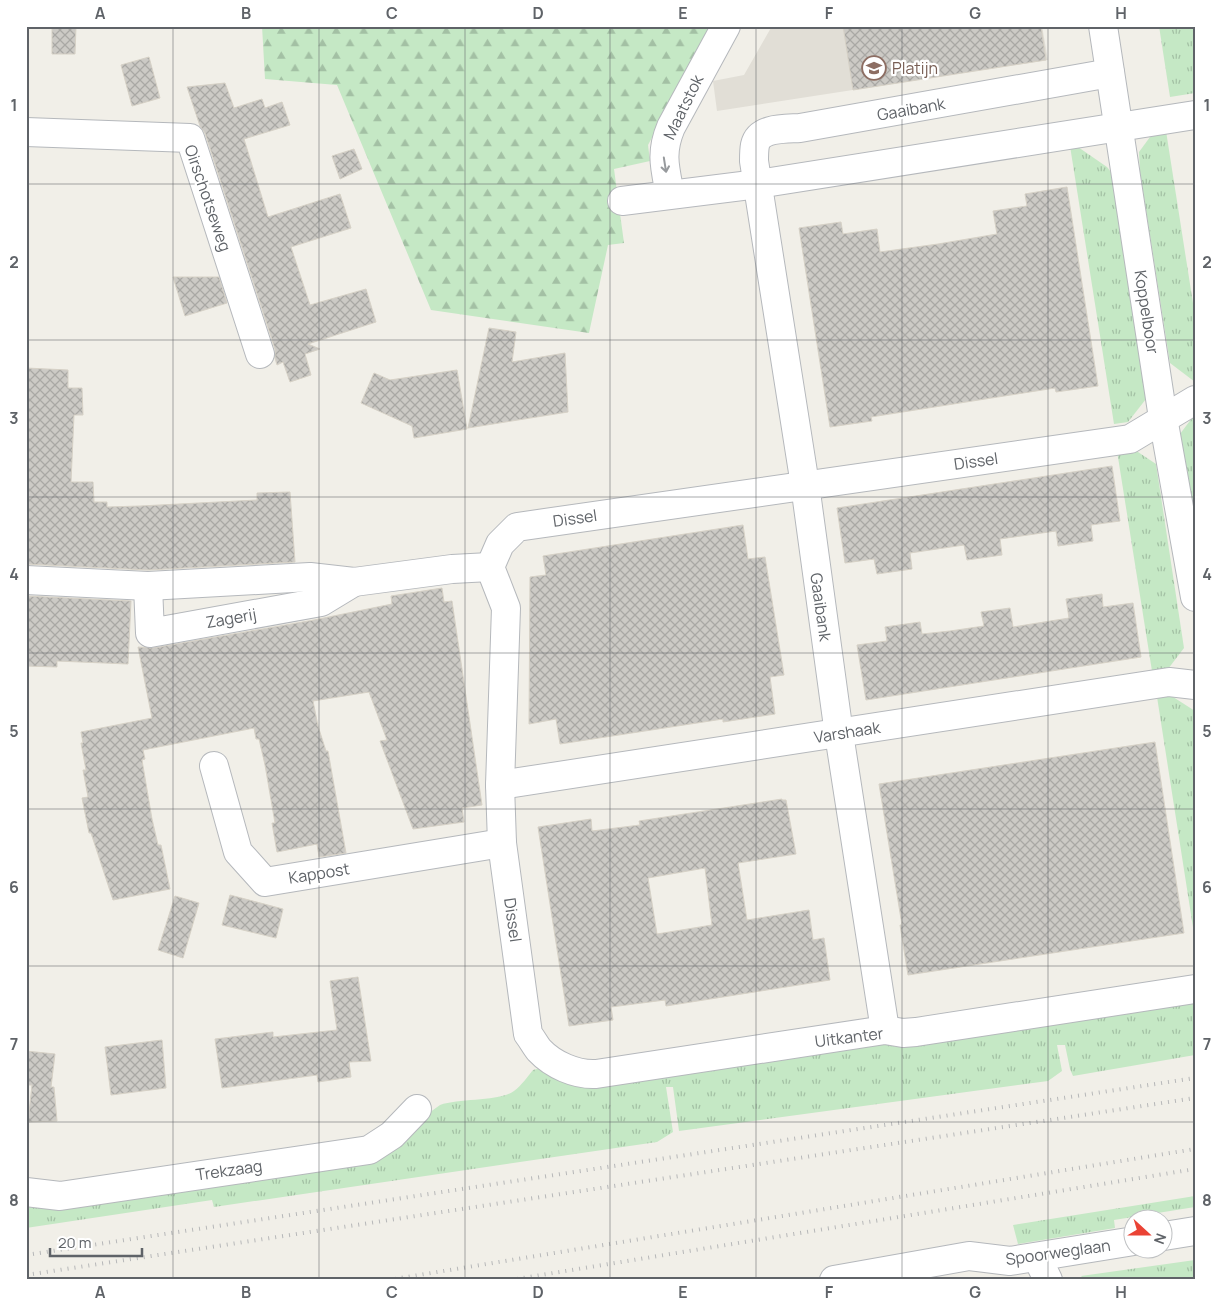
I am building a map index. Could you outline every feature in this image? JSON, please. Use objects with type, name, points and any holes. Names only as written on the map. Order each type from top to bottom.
[{"type":"street","name":"Maatstok","points":[[670,194],[664,157],[665,142],[670,127],[726,26]]},
{"type":"street","name":"Koppelboor","points":[[1103,26],[1163,418],[1195,597]]},
{"type":"street","name":"Gaaibank","points":[[885,1030],[838,734],[805,485],[754,161],[755,144],[763,134],[770,131],[800,128],[1110,73]]},
{"type":"street","points":[[622,201],[758,184],[1195,114]]},
{"type":"street","name":"Oirschotseweg","points":[[26,132],[190,138],[260,354]]},
{"type":"street","name":"Dissel","points":[[539,1050],[528,1034],[502,843],[500,784],[506,608],[490,567],[500,544],[517,526],[1130,439],[1195,400]]},
{"type":"street","name":"Zagerij","points":[[26,580],[148,586],[310,577],[354,582],[452,569],[490,567]]},
{"type":"street","name":"Zagerij","points":[[148,586],[150,633],[321,602],[354,582]]},
{"type":"street","name":"Varshaak","points":[[500,784],[838,734],[1169,682],[1195,685]]},
{"type":"street","name":"Kappost","points":[[214,766],[238,852],[265,882],[502,843]]},
{"type":"street","name":"Uitkanter","points":[[539,1050],[568,1070],[580,1074],[596,1074],[885,1030],[916,1032],[1195,989]]},
{"type":"street","name":"Trekzaag","points":[[26,1192],[60,1196],[369,1150],[392,1135],[417,1109]]},
{"type":"street","points":[[1174,1234],[1195,1231]]},
{"type":"street","name":"Spoorweglaan","points":[[834,1280],[969,1256],[1010,1261],[1043,1268],[1124,1244]]},
{"type":"shaded area","name":"Platijn","points":[[772,26],[1042,26],[1048,60],[717,111],[713,81],[744,75]]},
{"type":"green space","points":[[262,26],[712,26],[648,145],[650,161],[614,169],[624,243],[608,245],[589,333],[431,310],[337,85],[265,79]]},
{"type":"green space","points":[[1159,26],[1195,26],[1195,93],[1170,97]]},
{"type":"green space","points":[[1166,131],[1195,316],[1195,382],[1170,363],[1140,172],[1139,152],[1150,137]]},
{"type":"green space","points":[[1070,146],[1078,147],[1107,167],[1111,172],[1146,399],[1128,422],[1114,424]]},
{"type":"green space","points":[[1195,414],[1195,527],[1180,434]]},
{"type":"green space","points":[[1132,448],[1156,464],[1184,648],[1168,669],[1152,671],[1117,451]]},
{"type":"green space","points":[[1170,695],[1195,711],[1195,940],[1157,697]]},
{"type":"green space","points":[[1195,1002],[1195,1055],[1073,1076],[1065,1045],[1057,1045],[1062,1071],[1048,1081],[679,1131],[673,1087],[666,1087],[673,1132],[657,1142],[214,1207],[212,1200],[26,1228],[26,1207],[69,1208],[361,1162],[440,1105],[458,1101],[499,1097],[514,1091],[533,1070],[537,1069],[886,1044],[902,1047]]},
{"type":"green space","points":[[1195,1196],[1195,1207],[1174,1210],[1174,1208],[1124,1208],[1124,1218],[1114,1220],[1115,1228],[1018,1244],[1013,1225]]},
{"type":"green space","points":[[1195,1260],[1195,1280],[1085,1280],[1081,1276]]},
{"type":"building","points":[[52,26],[76,26],[75,54],[52,54]]},
{"type":"building","points":[[843,26],[1041,26],[1046,60],[853,90]]},
{"type":"building","points":[[149,57],[160,98],[132,106],[121,65]]},
{"type":"building","points":[[225,83],[234,108],[262,99],[265,108],[282,102],[290,125],[244,139],[268,217],[340,194],[351,228],[291,247],[310,305],[366,289],[376,322],[308,344],[320,349],[305,354],[311,375],[290,382],[283,362],[277,365],[275,349],[205,133],[200,126],[187,87]]},
{"type":"building","points":[[354,149],[362,169],[340,179],[332,156]]},
{"type":"building","points":[[1067,187],[1098,386],[1056,392],[1055,388],[871,417],[872,421],[830,427],[799,228],[841,222],[843,234],[877,229],[880,252],[938,244],[997,234],[993,211],[1027,206],[1025,194]]},
{"type":"building","points":[[173,277],[219,277],[227,303],[185,316]]},
{"type":"building","points":[[489,328],[516,332],[512,362],[565,353],[568,412],[468,428]]},
{"type":"building","points":[[26,368],[68,370],[68,388],[82,388],[83,415],[74,415],[71,482],[93,482],[94,502],[107,502],[107,507],[140,506],[257,500],[257,493],[290,492],[295,562],[148,570],[26,564]]},
{"type":"building","points":[[457,370],[467,429],[414,438],[412,426],[361,403],[374,373],[390,380]]},
{"type":"building","points":[[1112,466],[1120,521],[1091,525],[1093,541],[1058,546],[1056,531],[1000,539],[1002,555],[967,560],[964,545],[910,553],[912,569],[877,574],[874,559],[845,563],[837,508]]},
{"type":"building","points":[[743,525],[748,559],[765,557],[784,675],[770,677],[775,714],[723,722],[723,719],[560,744],[556,719],[529,724],[530,577],[546,575],[543,556]]},
{"type":"building","points":[[442,588],[444,602],[452,601],[482,805],[462,808],[464,822],[413,829],[380,741],[387,740],[369,692],[313,701],[318,726],[326,751],[328,751],[346,853],[319,857],[317,844],[277,852],[272,823],[275,823],[265,765],[259,739],[256,739],[254,728],[143,750],[145,759],[142,760],[152,819],[158,845],[161,845],[170,889],[113,900],[91,833],[89,833],[82,798],[88,797],[83,770],[86,770],[81,732],[152,718],[138,647],[153,648],[314,620],[392,604],[391,596]]},
{"type":"building","points":[[1102,594],[1103,607],[1133,603],[1141,657],[866,700],[857,645],[887,641],[885,627],[920,622],[922,634],[984,626],[981,612],[1010,608],[1013,627],[1069,618],[1066,599]]},
{"type":"building","points":[[26,596],[131,601],[128,664],[57,661],[57,667],[26,666]]},
{"type":"building","points":[[1155,742],[1184,933],[908,975],[900,925],[902,925],[879,784]]},
{"type":"building","points":[[782,799],[786,800],[796,854],[738,863],[747,920],[809,910],[813,940],[824,938],[830,980],[666,1006],[665,1000],[611,1007],[613,1020],[569,1026],[538,827],[591,819],[592,831],[640,825],[639,821]],"holes":[[[705,868],[712,925],[657,934],[648,878]]]},
{"type":"building","points":[[230,895],[283,909],[276,938],[222,925]]},
{"type":"building","points":[[175,896],[199,903],[183,958],[158,950]]},
{"type":"building","points":[[358,977],[371,1061],[349,1062],[351,1077],[318,1082],[317,1075],[222,1088],[215,1039],[273,1032],[273,1037],[337,1030],[330,981]]},
{"type":"building","points":[[162,1040],[166,1088],[111,1095],[105,1047]]},
{"type":"building","points":[[26,1051],[55,1054],[51,1087],[54,1087],[57,1121],[28,1122],[32,1085],[26,1085]]},
{"type":"railway","points":[[26,1255],[1195,1078]]},
{"type":"railway","points":[[26,1275],[1195,1098]]},
{"type":"railway","points":[[388,1280],[1195,1149]]},
{"type":"railway","points":[[510,1280],[1195,1169]]},
{"type":"place","name":"Platijn","points":[[874,68]]}]
